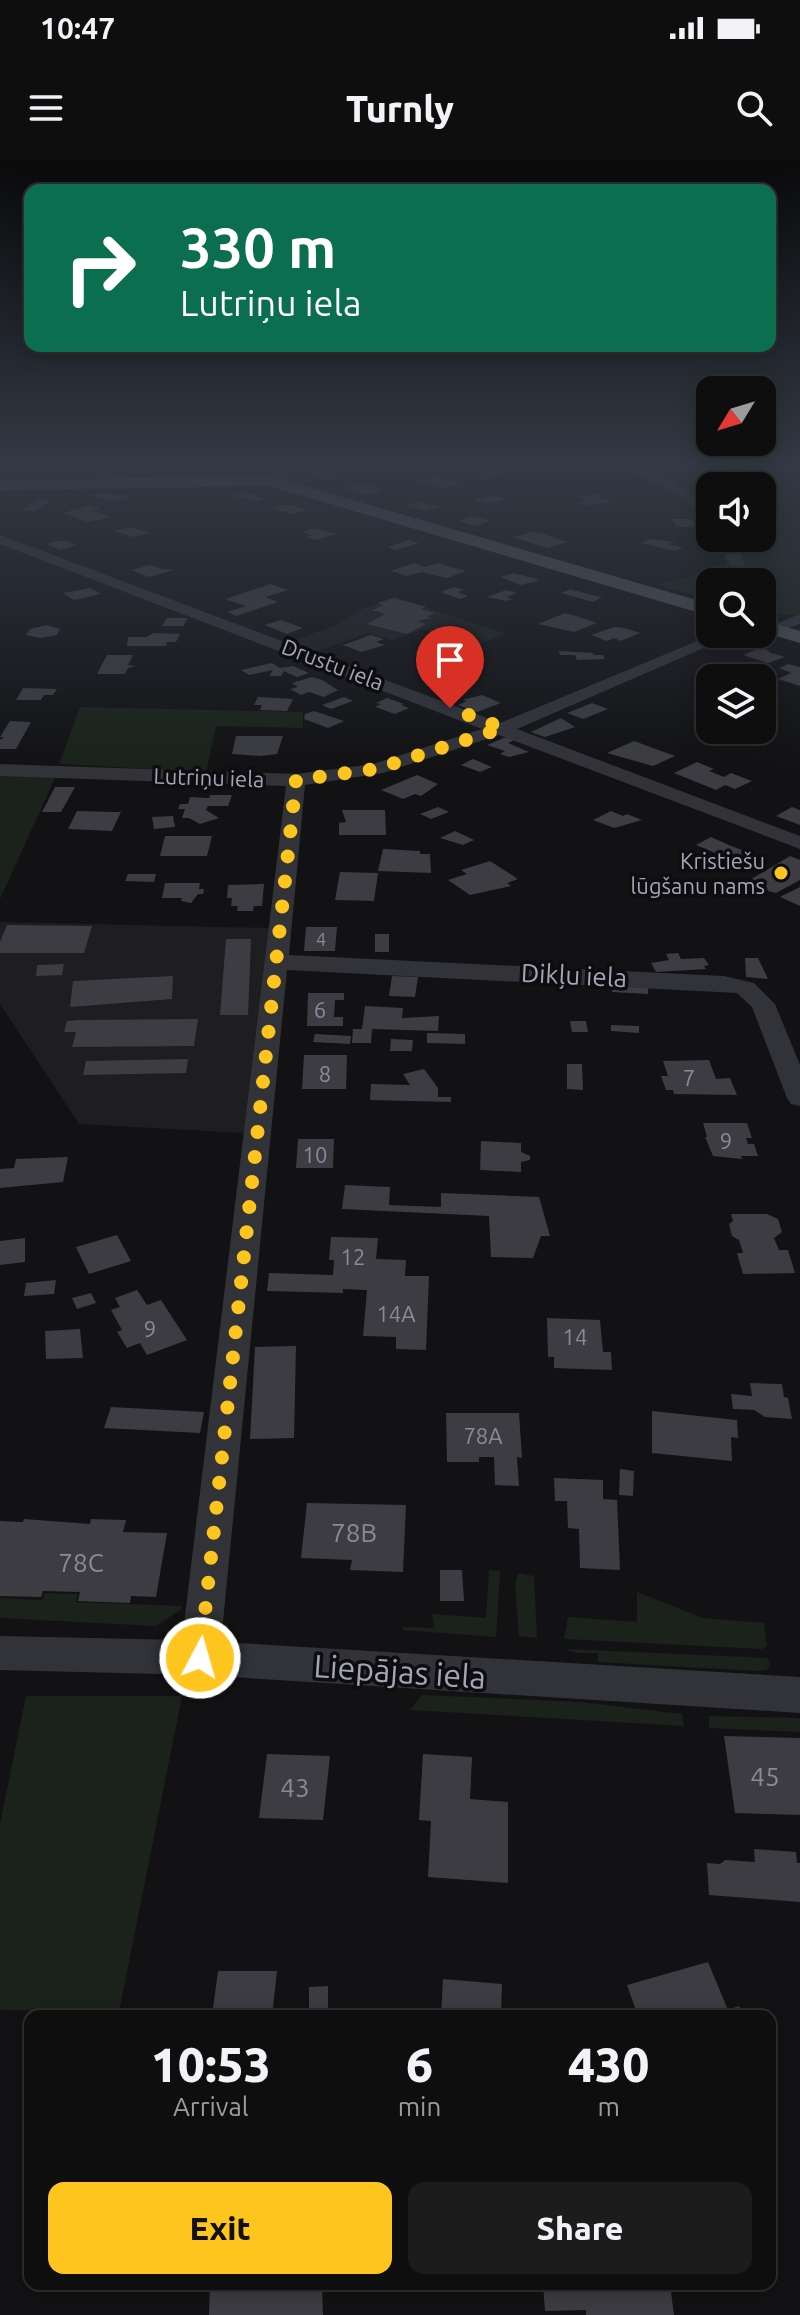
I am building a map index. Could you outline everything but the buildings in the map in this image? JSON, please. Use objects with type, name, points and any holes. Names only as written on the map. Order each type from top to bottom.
[{"type":"main road","points":[[562,567],[696,606]]},
{"type":"main road","points":[[776,630],[800,637]]},
{"type":"street","name":"Drustu iela","points":[[73,567],[800,843]]},
{"type":"street","points":[[776,625],[800,619]]},
{"type":"street","name":"Lutriņu iela","points":[[0,770],[296,780],[376,769],[503,728],[696,647]]},
{"type":"street","points":[[200,1658],[296,780]]},
{"type":"street","name":"Dikļu iela","points":[[276,962],[724,983],[745,988],[763,1004],[800,1098]]},
{"type":"street","name":"Liepājas iela","points":[[0,1653],[200,1658],[800,1695]]},
{"type":"shaded area","points":[[726,567],[800,567],[800,616],[776,614],[776,568]]},
{"type":"shaded area","points":[[696,576],[696,596],[656,584]]},
{"type":"shaded area","points":[[395,597],[507,634],[475,646],[422,629],[393,640],[368,633],[310,654],[283,644],[335,626],[364,608]]},
{"type":"shaded area","points":[[447,619],[500,636],[475,646],[422,629]]},
{"type":"shaded area","points":[[80,707],[303,712],[303,728],[216,726],[206,772],[59,764]]},
{"type":"shaded area","points":[[0,775],[56,776],[0,899]]},
{"type":"shaded area","points":[[0,922],[273,928],[244,1133],[79,1124],[0,1004]]},
{"type":"shaded area","points":[[489,1570],[500,1571],[496,1637],[403,1630],[403,1627],[434,1628],[432,1614],[486,1618]]},
{"type":"shaded area","points":[[518,1573],[534,1576],[537,1638],[519,1636],[515,1585]]},
{"type":"shaded area","points":[[637,1592],[703,1618],[764,1623],[767,1646],[762,1649],[564,1639],[568,1617],[637,1622]]},
{"type":"shaded area","points":[[45,1593],[78,1594],[76,1602],[182,1606],[156,1626],[0,1618],[0,1598],[42,1600]]},
{"type":"shaded area","points":[[567,1649],[767,1658],[770,1664],[767,1670],[756,1671],[598,1662],[598,1653],[575,1653]]},
{"type":"shaded area","points":[[422,1695],[581,1702],[682,1714],[684,1726],[410,1710]]},
{"type":"shaded area","points":[[26,1696],[182,1696],[119,2010],[0,2010],[0,1824]]},
{"type":"shaded area","points":[[709,1716],[800,1718],[800,1732],[709,1728]]},
{"type":"place","name":"Kristiešu lūgšanu nams","points":[[781,873]]},
{"type":"route","points":[[200,1658],[296,780],[376,769],[503,728],[450,708]]}]
